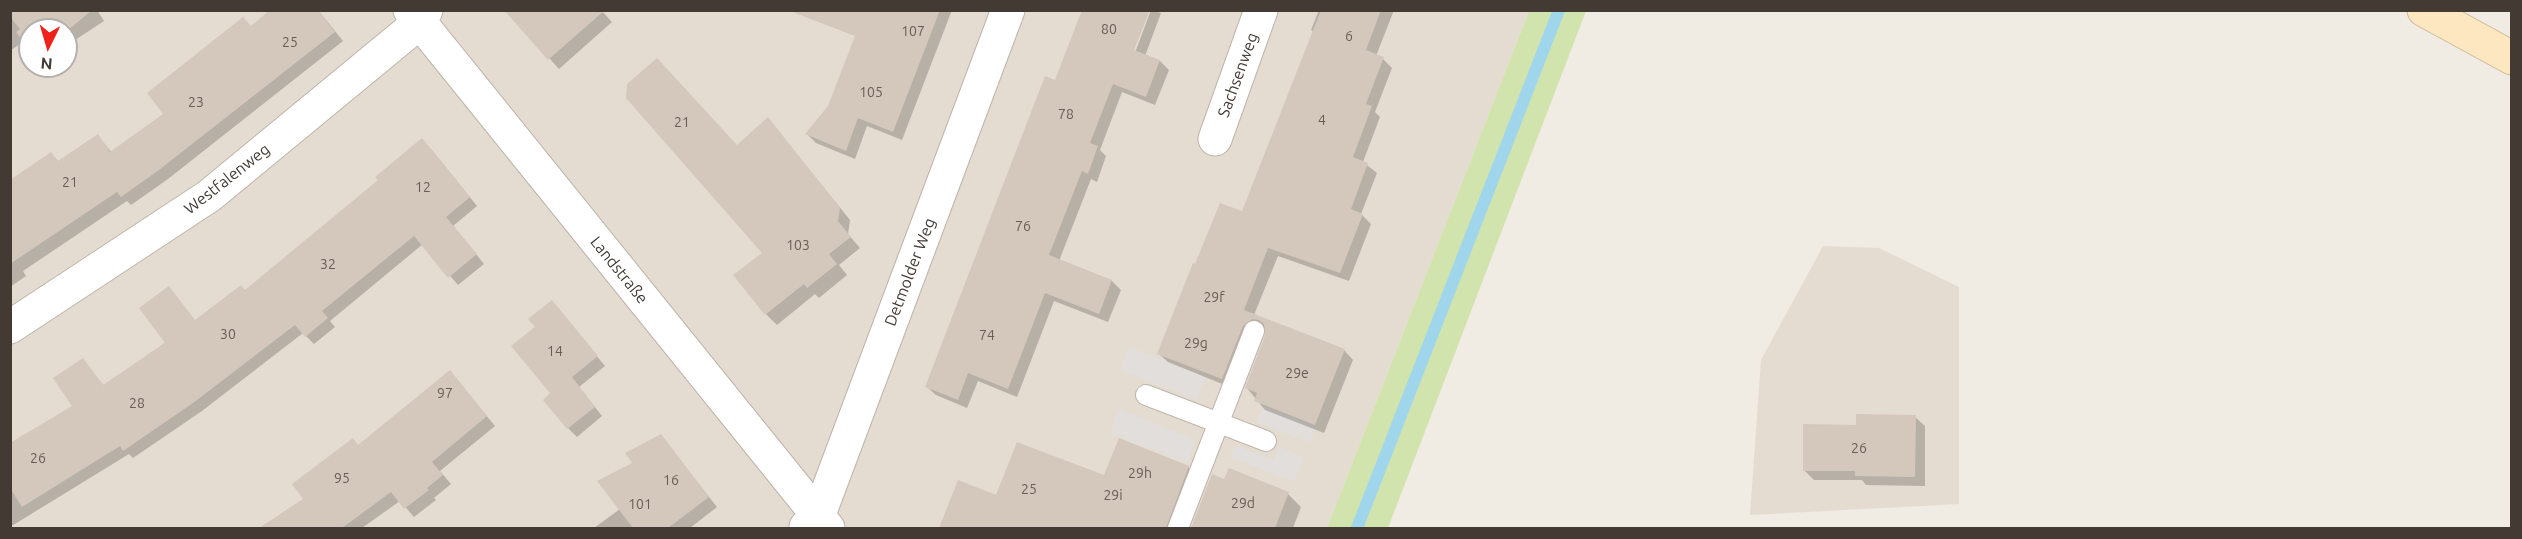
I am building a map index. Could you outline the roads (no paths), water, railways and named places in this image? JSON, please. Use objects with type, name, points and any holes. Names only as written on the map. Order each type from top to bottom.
[{"type":"street","name":"Detmolder Weg","points":[[817,525],[1008,10]]},
{"type":"street","name":"Sachsenweg","points":[[1215,139],[1261,10]]},
{"type":"street","points":[[2424,10],[2511,58]]},
{"type":"street","name":"Landstraße","points":[[419,14],[817,525]]},
{"type":"street","name":"Westfalenweg","points":[[10,327],[209,196],[419,14]]},
{"type":"lane","points":[[1178,528],[1254,331]]},
{"type":"lane","points":[[1146,395],[1266,441]]},
{"type":"waterway","points":[[1357,528],[1559,10]]}]
